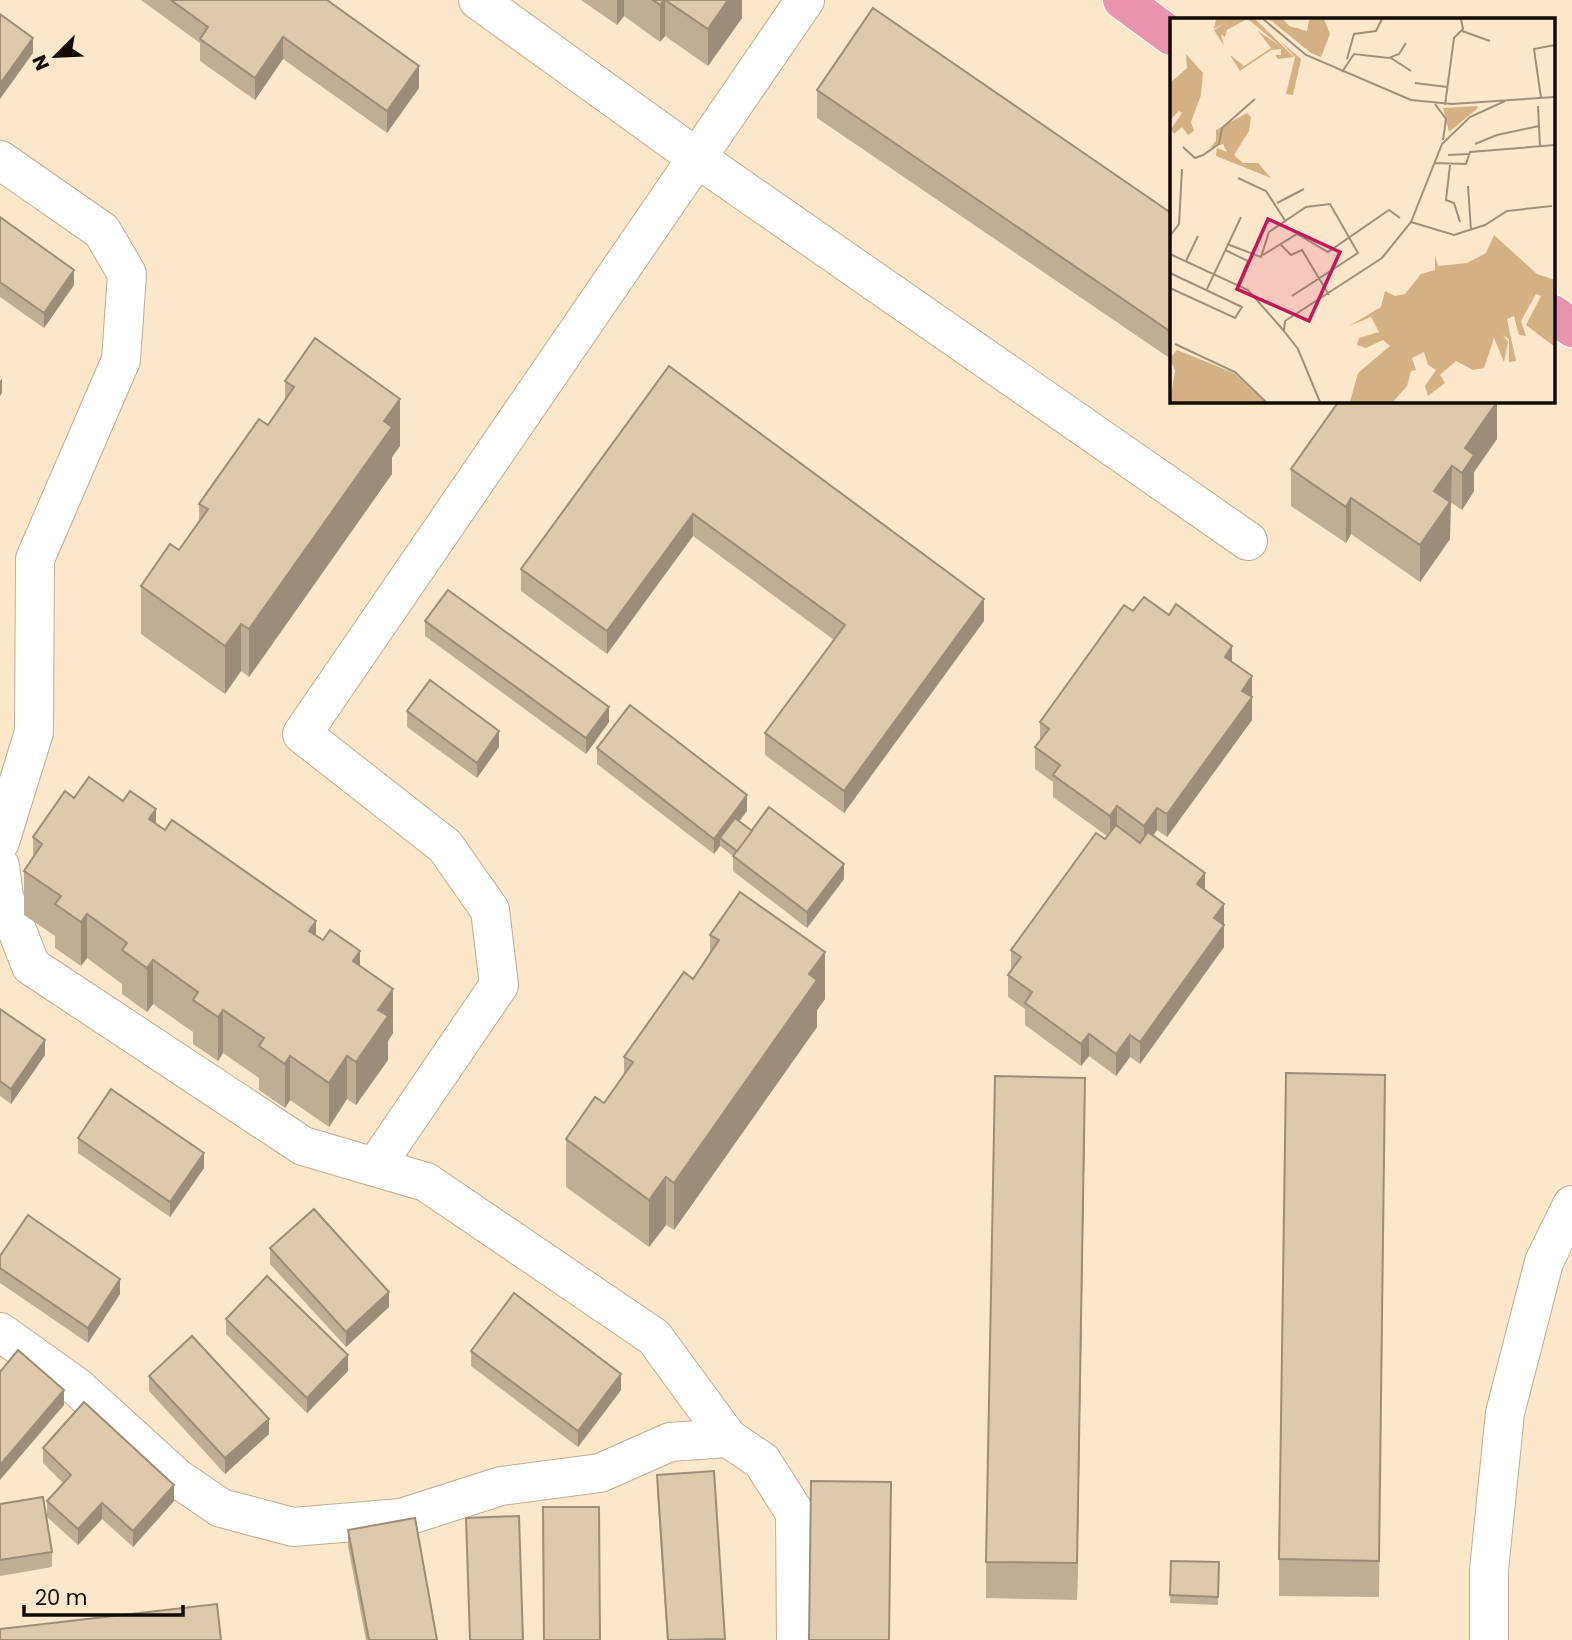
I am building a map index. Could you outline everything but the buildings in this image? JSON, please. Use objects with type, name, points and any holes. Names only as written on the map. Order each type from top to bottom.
[{"type":"main road","points":[[1122,0],[1170,35]]},
{"type":"main road","points":[[1554,314],[1572,327]]},
{"type":"street","points":[[478,0],[697,158],[1248,541]]},
{"type":"street","points":[[375,1167],[499,985],[490,910],[445,846],[302,734],[805,0]]},
{"type":"street","points":[[0,160],[102,231],[127,274],[121,360],[35,559],[34,732],[0,842]]},
{"type":"street","points":[[0,866],[4,897],[32,967],[303,1146],[426,1182],[654,1337],[728,1438],[762,1461],[795,1513],[796,1640]]},
{"type":"street","points":[[1489,1640],[1489,1570],[1505,1413],[1544,1262],[1572,1205]]},
{"type":"street","points":[[0,1332],[78,1387],[177,1478],[221,1508],[293,1527],[401,1518],[501,1486],[600,1473],[670,1442],[728,1438]]}]
